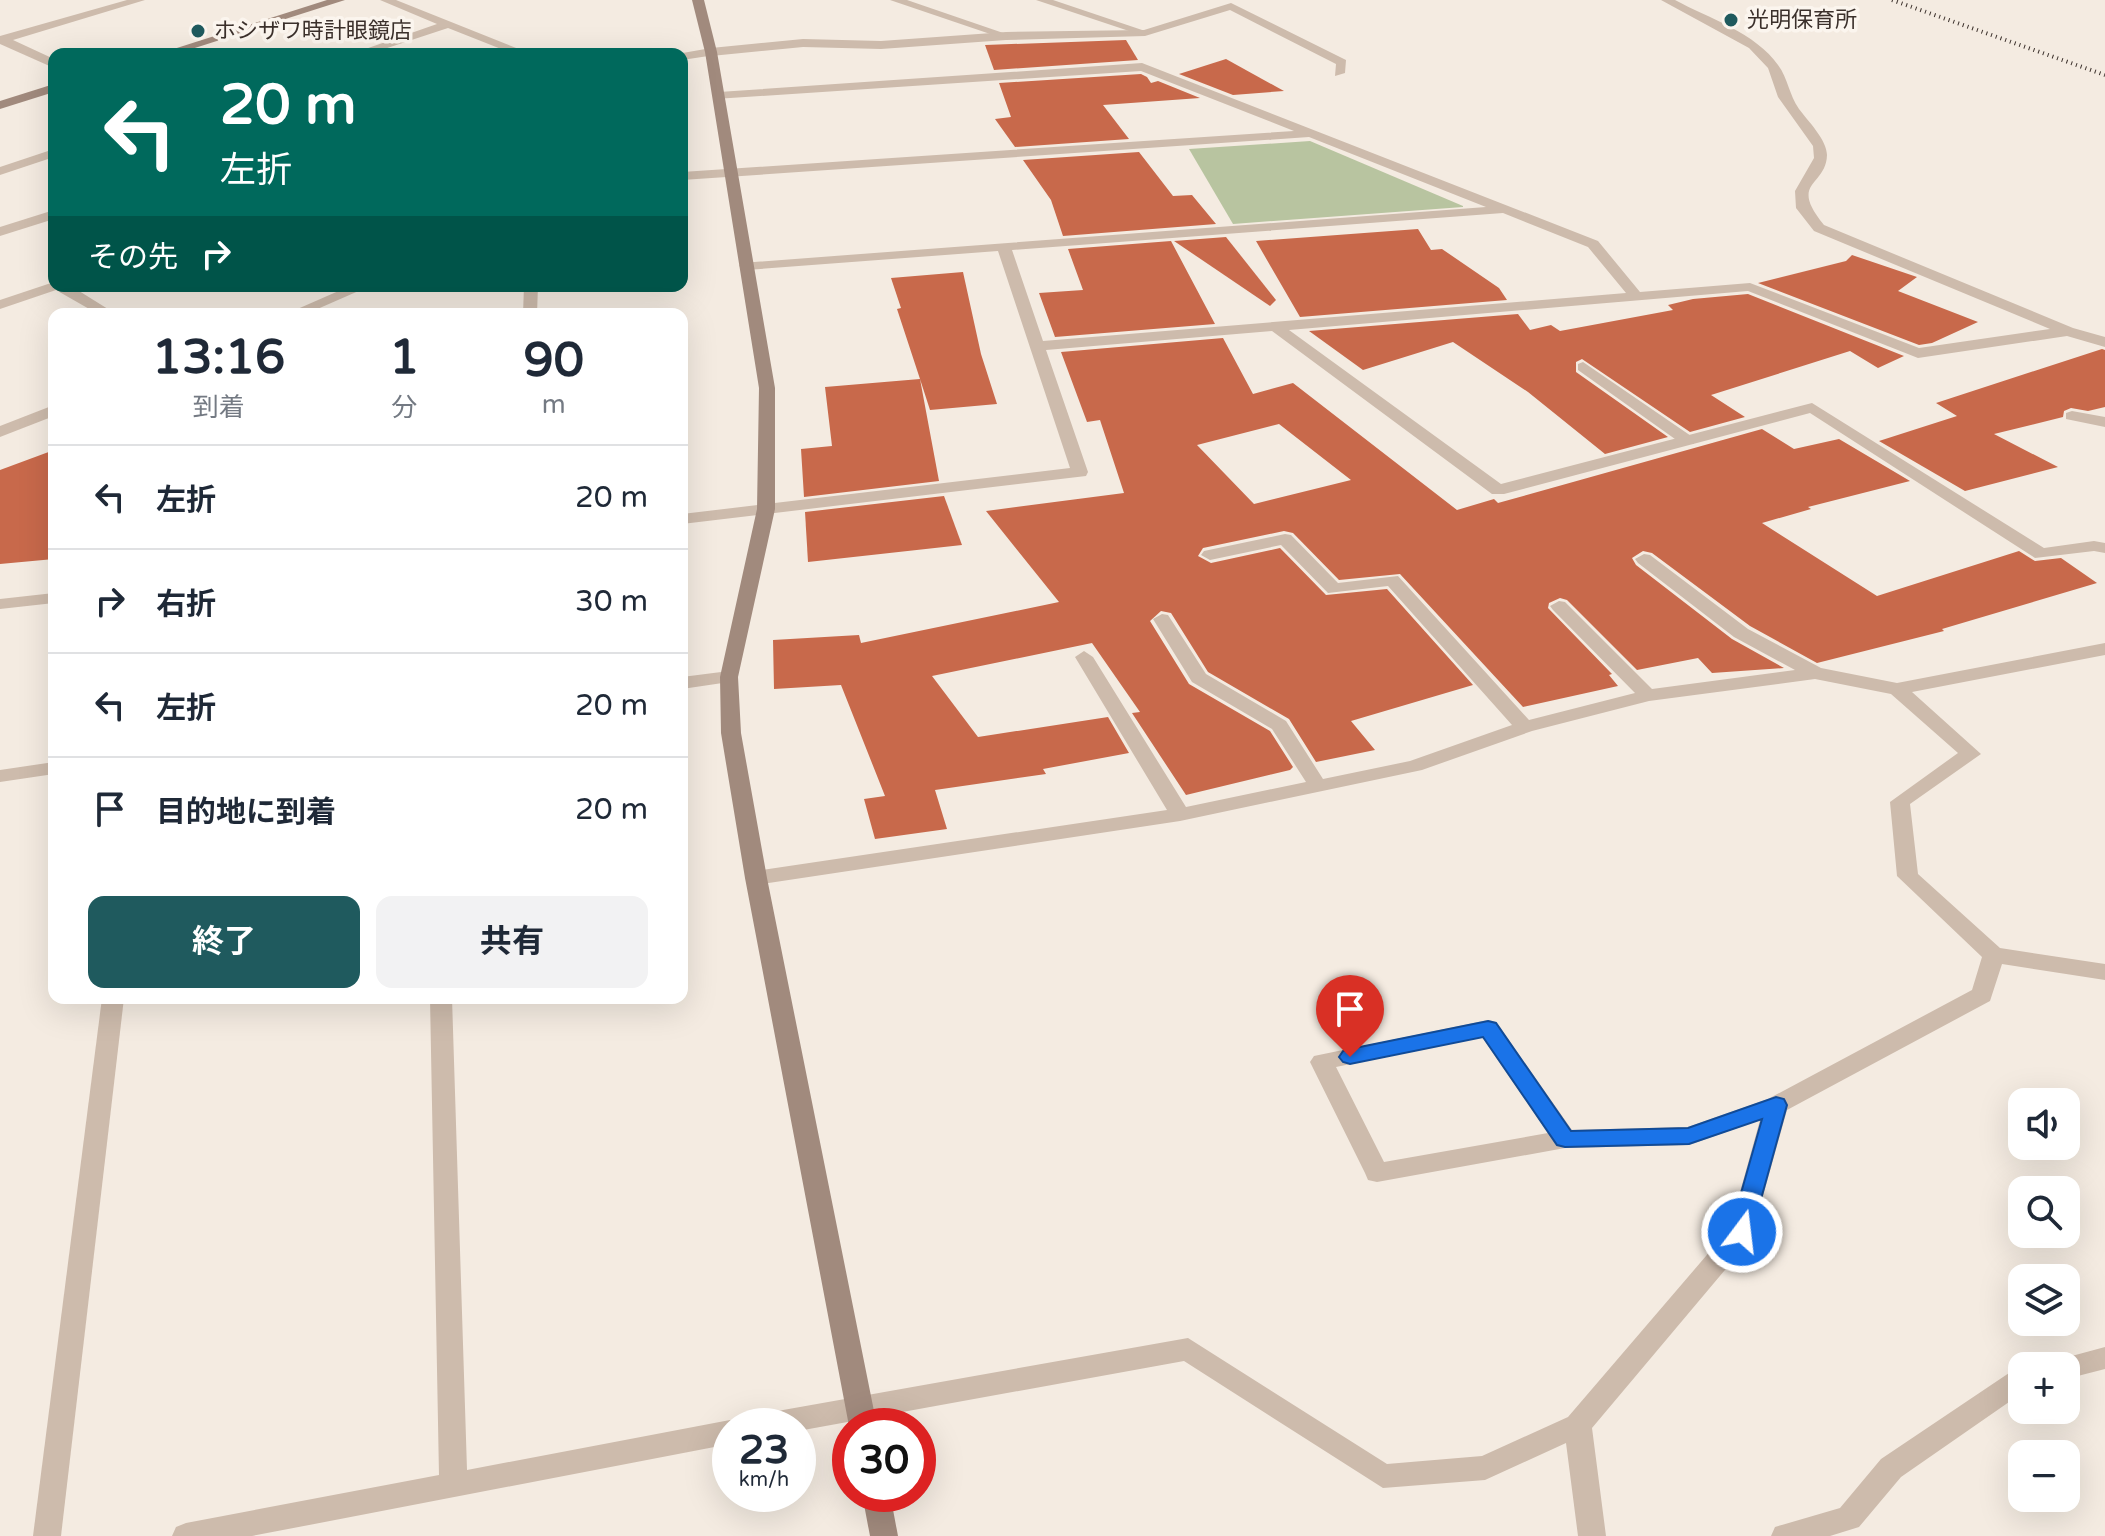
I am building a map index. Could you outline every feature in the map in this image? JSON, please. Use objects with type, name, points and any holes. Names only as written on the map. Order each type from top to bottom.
[{"type":"street","points":[[2,40],[139,0]]},
{"type":"street","points":[[183,48],[339,0]]},
{"type":"street","points":[[386,0],[509,48]]},
{"type":"street","points":[[698,0],[719,96],[767,388],[766,509],[729,677],[731,733],[756,878],[859,1408]]},
{"type":"street","points":[[896,0],[1006,36]]},
{"type":"street","points":[[1042,0],[1145,33]]},
{"type":"street","points":[[1667,0],[1753,46],[1774,67],[1784,97],[1819,146],[1821,158],[1802,191],[1803,208],[1819,228],[2068,331],[2105,342]]},
{"type":"street","points":[[688,55],[803,43],[881,45],[1006,36],[1145,33],[1231,6],[1342,63],[1339,73]]},
{"type":"street","points":[[375,48],[449,24]]},
{"type":"street","points":[[2,40],[48,61]]},
{"type":"street","points":[[719,96],[1142,67],[1593,244],[1637,297]]},
{"type":"street","points":[[0,105],[48,90]]},
{"type":"street","points":[[688,176],[1312,134]]},
{"type":"street","points":[[0,171],[48,155]]},
{"type":"street","points":[[746,266],[1506,209]]},
{"type":"street","points":[[0,232],[48,216]]},
{"type":"street","points":[[688,518],[1080,472],[1004,247]]},
{"type":"street","points":[[1037,346],[1750,287],[1918,353],[2068,331]]},
{"type":"street","points":[[0,305],[48,288]]},
{"type":"street","points":[[70,292],[98,308]]},
{"type":"street","points":[[308,308],[348,292]]},
{"type":"street","points":[[1276,327],[1498,490],[1812,408],[2041,554],[2094,546],[2105,548]]},
{"type":"street","points":[[1583,367],[1688,441]]},
{"type":"street","points":[[0,432],[48,412]]},
{"type":"street","points":[[2072,416],[2105,422]]},
{"type":"street","points":[[1210,555],[1285,539],[1334,589],[1392,580],[1525,727]]},
{"type":"street","points":[[1644,559],[1741,633],[1815,673],[1897,689],[2105,649]]},
{"type":"street","points":[[0,604],[48,599]]},
{"type":"street","points":[[1559,606],[1648,695]]},
{"type":"street","points":[[1162,619],[1199,678],[1279,725],[1318,786]]},
{"type":"street","points":[[1084,657],[1180,815]]},
{"type":"street","points":[[756,878],[1180,815],[1415,766],[1525,727],[1648,695],[1815,673]]},
{"type":"street","points":[[688,682],[729,677]]},
{"type":"street","points":[[1897,689],[1971,754],[1900,802],[1908,876],[1994,955],[2105,972]]},
{"type":"street","points":[[0,776],[48,769]]},
{"type":"street","points":[[1565,1139],[1488,1028],[1322,1062],[1377,1173],[1565,1139],[1689,1136],[1776,1105],[1982,995],[1994,955]]},
{"type":"street","points":[[47,1536],[112,1004]]},
{"type":"street","points":[[441,1004],[453,1487]]},
{"type":"street","points":[[900,1408],[1188,1349],[1383,1476],[1485,1468],[1578,1425],[1742,1232],[1776,1105]]},
{"type":"street","points":[[2080,1364],[2105,1358]]},
{"type":"street","points":[[1785,1536],[1849,1518],[1891,1468],[2008,1389]]},
{"type":"street","points":[[1578,1425],[1592,1536]]},
{"type":"street","points":[[186,1536],[712,1436]]},
{"type":"street","points":[[879,1512],[884,1536]]},
{"type":"green space","points":[[1310,141],[1463,207],[1233,224],[1189,149]]},
{"type":"building","points":[[1126,40],[1138,60],[994,70],[985,45]]},
{"type":"building","points":[[1226,59],[1284,91],[1233,95],[1179,74]]},
{"type":"building","points":[[1141,74],[1151,83],[1158,81],[1200,98],[1103,105],[1129,139],[1015,147],[995,119],[1011,117],[999,83]]},
{"type":"building","points":[[1139,152],[1173,196],[1192,195],[1216,224],[1063,236],[1051,200],[1023,160]]},
{"type":"building","points":[[1418,229],[1431,250],[1442,249],[1499,288],[1507,300],[1300,317],[1256,241]]},
{"type":"building","points":[[1226,237],[1276,300],[1270,306],[1174,241]]},
{"type":"building","points":[[1171,241],[1215,324],[1055,337],[1039,293],[1083,290],[1068,249]]},
{"type":"building","points":[[1852,255],[1917,277],[1898,291],[1978,322],[1932,343],[1919,345],[1758,283],[1846,261]]},
{"type":"building","points":[[963,272],[981,354],[997,404],[930,410],[897,309],[901,308],[891,278]]},
{"type":"building","points":[[1748,294],[1904,356],[1878,368],[1850,351],[1711,395],[1745,417],[1690,432],[1582,359],[1576,362],[1576,372],[1668,437],[1605,454],[1528,392],[1453,342],[1363,370],[1309,331],[1518,314],[1530,330],[1551,325],[1560,331],[1673,310],[1668,305],[1693,299]]},
{"type":"building","points":[[1223,338],[1253,394],[1293,383],[1457,510],[1494,499],[1498,503],[1762,429],[1794,449],[1839,439],[1910,481],[1808,507],[1811,509],[1762,523],[1877,596],[2019,551],[2035,561],[2061,558],[2097,583],[1942,629],[1944,631],[1817,663],[1750,626],[1652,553],[1643,551],[1632,558],[1636,565],[1732,639],[1784,668],[1712,673],[1698,658],[1637,670],[1567,600],[1560,598],[1549,603],[1548,608],[1612,674],[1609,675],[1618,686],[1523,707],[1400,574],[1339,580],[1293,533],[1284,531],[1203,548],[1198,556],[1211,563],[1280,548],[1326,595],[1387,589],[1473,685],[1351,721],[1375,750],[1316,762],[1289,719],[1208,672],[1171,613],[1161,611],[1150,621],[1189,684],[1270,731],[1293,767],[1290,770],[1186,795],[1132,713],[1140,712],[1092,643],[932,676],[978,737],[1108,717],[1129,753],[1043,769],[1046,774],[935,790],[947,829],[875,839],[864,799],[885,796],[841,685],[774,689],[773,640],[859,635],[861,643],[1059,602],[986,511],[1124,493],[1100,420],[1087,422],[1061,352]],"holes":[[[1279,424],[1351,480],[1254,504],[1197,445]]]},
{"type":"building","points":[[2105,350],[2105,407],[2088,411],[2071,408],[2064,411],[2063,417],[1994,434],[2058,467],[1965,491],[1879,441],[1957,416],[1936,403]]},
{"type":"building","points":[[920,379],[939,481],[804,497],[801,449],[832,446],[825,387]]},
{"type":"building","points":[[48,452],[48,560],[0,564],[0,470]]},
{"type":"building","points":[[944,496],[962,545],[808,562],[805,512]]},
{"type":"railway","points":[[1892,0],[2105,75]]},
{"type":"place","name":"光明保育所","points":[[1731,20]]},
{"type":"place","name":"ホシザワ時計眼鏡店","points":[[198,31]]},
{"type":"route","points":[[1350,1057],[1488,1028],[1565,1139],[1689,1136],[1776,1105],[1742,1232]]}]
